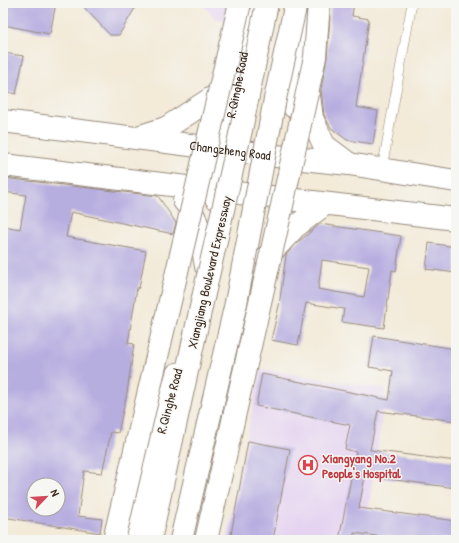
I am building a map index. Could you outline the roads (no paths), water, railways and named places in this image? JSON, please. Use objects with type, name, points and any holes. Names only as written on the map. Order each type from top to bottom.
[{"type":"main road","points":[[114,540],[240,3]]},
{"type":"main road","name":"R.Qinghe Road","points":[[132,540],[206,266],[224,149],[253,3]]},
{"type":"main road","name":"Xiangjiang Boulevard Expressway","points":[[150,540],[241,130],[267,3]]},
{"type":"main road","points":[[181,540],[236,303],[275,99],[296,3]]},
{"type":"main road","points":[[211,540],[262,261],[315,3]]},
{"type":"main road","points":[[206,540],[280,218],[315,57],[319,3]]},
{"type":"main road","points":[[135,137],[166,128],[218,94],[246,38]]},
{"type":"main road","points":[[303,57],[312,118],[324,145],[349,164]]},
{"type":"main road","name":"Changzheng Road","points":[[3,121],[349,164],[456,181]]},
{"type":"main road","points":[[3,165],[456,219]]},
{"type":"main road","points":[[168,185],[190,207],[199,229],[206,266]]},
{"type":"main road","points":[[262,261],[295,227],[325,204]]},
{"type":"lane","points":[[382,169],[412,3]]},
{"type":"place","name":"Xiangyang No.2 People's Hospital","points":[[308,465]]}]
